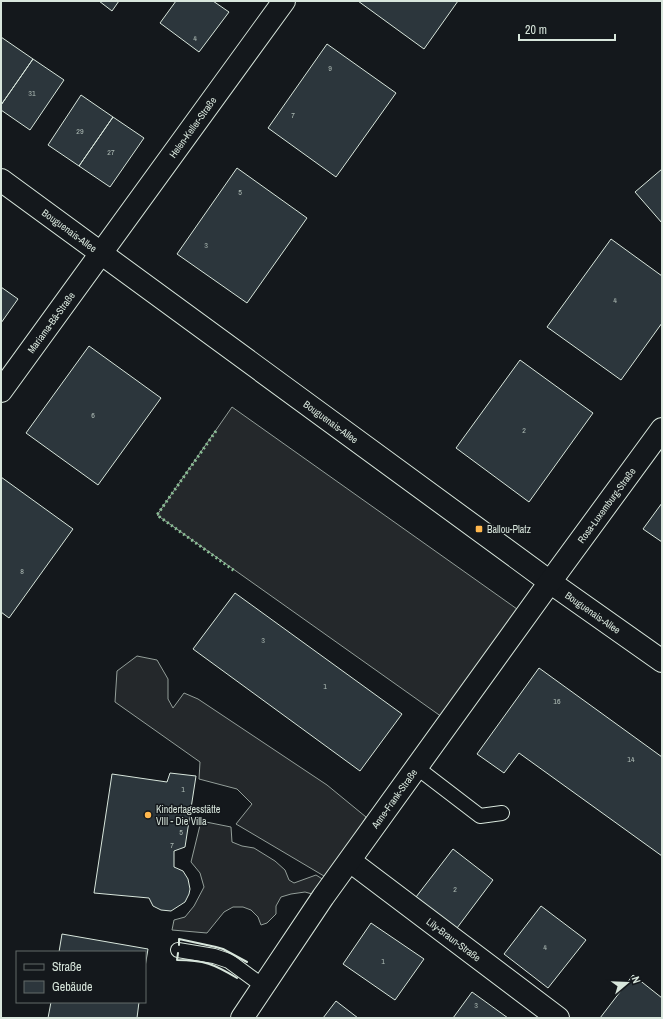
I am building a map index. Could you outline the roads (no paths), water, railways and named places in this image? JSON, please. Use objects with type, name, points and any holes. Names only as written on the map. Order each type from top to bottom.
[{"type":"street","name":"Helen-Keller-Straße","points":[[102,253],[275,4]]},
{"type":"street","name":"Bouguenais-Allee","points":[[1,180],[550,582],[662,661]]},
{"type":"street","name":"Mariama-Bâ-Straße","points":[[1,391],[102,253]]},
{"type":"street","name":"Rosa-Luxemburg-Straße","points":[[550,582],[662,429]]},
{"type":"street","name":"Anne-Frank-Straße","points":[[242,1018],[323,897],[550,582]]},
{"type":"street","name":"Lily-Braun-Straße","points":[[350,861],[558,1018]]},
{"type":"lane","points":[[416,767],[480,816],[502,813]]},
{"type":"lane","points":[[178,950],[214,956],[229,961],[263,986]]},
{"type":"place","name":"Ballou-Platz","points":[[479,529]]},
{"type":"place","name":"Kindertagesstätte VIII - Die Villa","points":[[148,815]]}]
